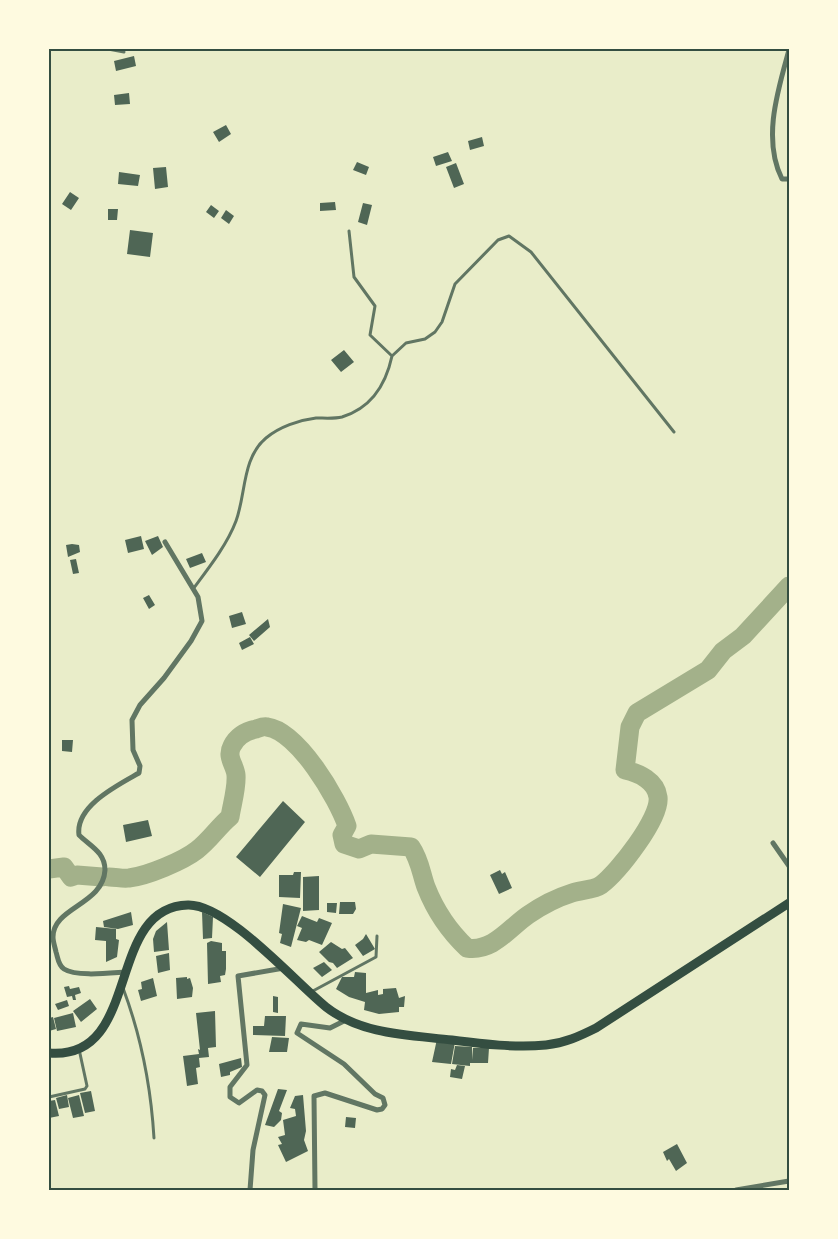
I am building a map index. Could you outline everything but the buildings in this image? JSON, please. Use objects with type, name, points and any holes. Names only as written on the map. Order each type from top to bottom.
[{"type":"main road","points":[[49,1053],[62,1053],[79,1048],[96,1038],[110,1018],[135,946],[148,925],[164,910],[189,905],[212,912],[235,928],[311,993],[346,1020],[384,1032],[496,1045],[546,1045],[571,1040],[609,1020],[789,903]]},
{"type":"street","points":[[789,50],[774,110],[774,162],[782,179],[789,179]]},
{"type":"street","points":[[125,972],[70,972],[62,968],[58,962],[52,936],[57,924],[67,914],[95,894],[103,881],[103,859],[97,849],[79,835],[78,828],[83,816],[95,802],[139,772],[140,766],[133,750],[132,720],[140,705],[164,678],[191,641],[202,621],[198,597],[165,542]]},
{"type":"street","points":[[773,843],[789,866]]},
{"type":"street","points":[[250,1190],[253,1150],[265,1095],[262,1091],[257,1090],[239,1103],[230,1097],[230,1087],[247,1065],[238,976],[284,968]]},
{"type":"street","points":[[315,1190],[314,1096],[324,1093],[377,1110],[382,1109],[385,1105],[383,1098],[375,1094],[344,1064],[297,1033],[301,1024],[330,1028],[346,1020]]},
{"type":"street","points":[[736,1190],[789,1181]]},
{"type":"lane","points":[[108,49],[124,52]]},
{"type":"lane","points":[[349,231],[354,277],[375,306],[370,335],[392,356]]},
{"type":"lane","points":[[193,589],[211,565],[236,523],[244,491],[244,480],[251,459],[266,438],[287,426],[314,419],[341,417],[363,407],[380,389],[388,374],[392,356],[406,343],[425,339],[434,332],[442,322],[455,284],[498,240],[509,236],[531,252],[674,432]]},
{"type":"lane","points":[[311,993],[376,957],[377,936]]},
{"type":"lane","points":[[121,983],[132,1011],[152,1101],[154,1138]]},
{"type":"lane","points":[[49,1097],[85,1089],[88,1086],[79,1048]]},
{"type":"waterway","points":[[109,877],[137,877],[155,871],[183,859],[206,842],[230,817],[236,780],[230,757],[232,746],[236,739],[245,733],[266,727],[279,731],[291,740],[304,753],[326,784],[347,826],[342,835],[344,844],[359,849],[371,844],[411,847],[430,896],[448,927],[467,948],[476,948],[493,943],[538,908],[566,895],[598,887],[618,869],[646,831],[657,806],[658,797],[654,786],[636,773],[625,770],[630,727],[637,713],[708,670],[723,651],[743,636],[789,586]]},
{"type":"waterway","points":[[49,869],[64,867],[71,877],[77,875],[102,877]]}]
